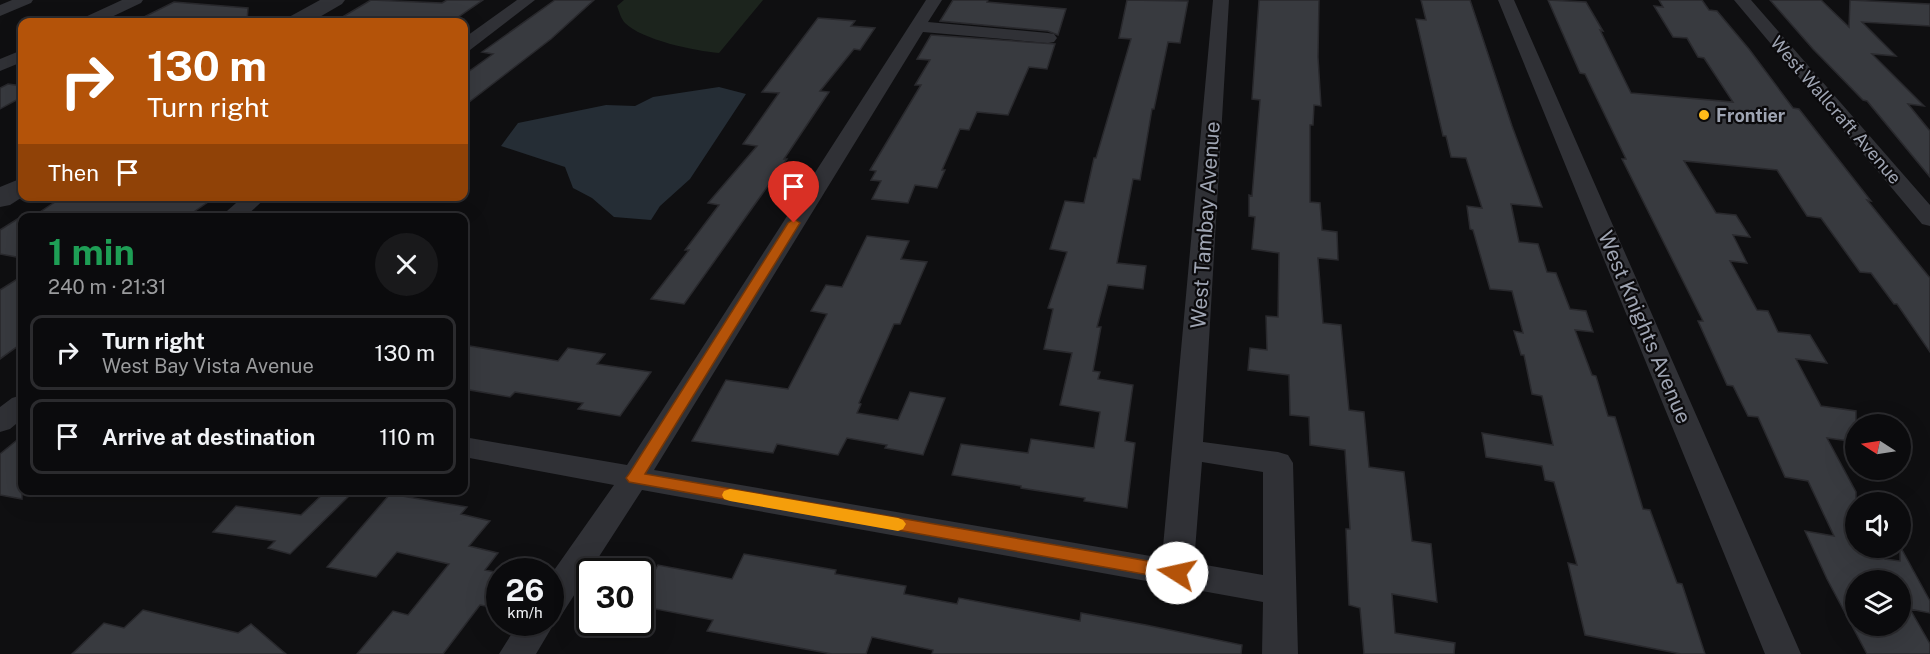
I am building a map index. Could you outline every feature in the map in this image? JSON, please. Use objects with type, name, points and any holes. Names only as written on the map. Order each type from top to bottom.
[{"type":"street","points":[[0,11],[25,0]]},
{"type":"street","points":[[97,18],[135,0]]},
{"type":"street","points":[[304,18],[335,0]]},
{"type":"street","points":[[468,43],[527,0]]},
{"type":"street","points":[[564,583],[634,478],[934,0]]},
{"type":"street","name":"West Tambay Avenue","points":[[1177,573],[1221,0]]},
{"type":"street","name":"West Knights Avenue","points":[[1506,0],[1783,654]]},
{"type":"street","name":"West Wallcraft Avenue","points":[[1742,0],[1930,219]]},
{"type":"street","points":[[918,26],[1048,38]]},
{"type":"street","points":[[0,66],[18,57]]},
{"type":"street","points":[[236,213],[252,201]]},
{"type":"street","points":[[0,422],[18,408]]},
{"type":"street","points":[[468,448],[1280,592]]},
{"type":"street","points":[[1188,450],[1278,463],[1280,654]]},
{"type":"street","points":[[517,654],[529,636]]},
{"type":"shaded area","points":[[624,0],[763,0],[719,53],[669,44],[643,35],[621,17],[617,6]]},
{"type":"shaded area","points":[[719,87],[746,94],[690,179],[660,206],[651,220],[614,217],[592,198],[573,188],[565,167],[501,146],[518,123],[606,105],[635,106],[653,97]]},
{"type":"building","points":[[371,0],[442,3],[447,0],[483,0],[457,18],[341,18]]},
{"type":"building","points":[[555,0],[594,0],[551,39],[468,103],[468,72],[493,54],[482,52]]},
{"type":"building","points":[[953,0],[988,0],[987,2],[1066,9],[1058,35],[1048,31],[940,21]]},
{"type":"building","points":[[1127,0],[1188,1],[1180,43],[1168,42],[1154,109],[1152,109],[1140,180],[1133,179],[1117,263],[1146,266],[1143,289],[1108,285],[1097,327],[1101,327],[1093,371],[1100,372],[1098,379],[1133,385],[1125,441],[1135,443],[1127,508],[1084,501],[1085,498],[952,475],[961,444],[1028,453],[1031,439],[1094,448],[1100,412],[1060,405],[1072,353],[1044,349],[1053,309],[1048,308],[1067,252],[1050,249],[1065,201],[1084,203],[1094,158],[1096,158],[1131,39],[1119,38]]},
{"type":"building","points":[[1259,0],[1319,0],[1318,57],[1321,106],[1314,105],[1313,125],[1310,125],[1310,202],[1320,203],[1322,230],[1337,232],[1338,260],[1318,258],[1323,323],[1341,325],[1349,410],[1364,412],[1369,467],[1404,472],[1412,541],[1431,544],[1437,602],[1392,594],[1395,633],[1455,643],[1454,654],[1364,654],[1360,608],[1349,605],[1346,529],[1350,529],[1345,450],[1310,445],[1309,417],[1290,415],[1289,375],[1248,370],[1250,348],[1267,350],[1266,316],[1278,317],[1279,253],[1252,249],[1255,217],[1249,216],[1249,195],[1252,196],[1260,100],[1252,99]]},
{"type":"building","points":[[1421,0],[1470,0],[1542,207],[1511,204],[1519,242],[1538,244],[1547,272],[1556,273],[1570,309],[1586,311],[1593,332],[1575,330],[1592,375],[1596,376],[1608,416],[1615,417],[1643,509],[1650,510],[1677,583],[1682,584],[1705,654],[1681,654],[1585,635],[1568,563],[1577,565],[1554,482],[1545,480],[1542,466],[1486,457],[1482,433],[1553,445],[1542,396],[1532,394],[1524,355],[1521,355],[1514,331],[1523,333],[1512,291],[1490,289],[1473,230],[1470,229],[1467,206],[1482,208],[1466,158],[1451,157],[1446,136],[1443,136],[1416,19],[1426,20]]},
{"type":"building","points":[[1548,0],[1586,2],[1603,31],[1600,30],[1631,93],[1733,102],[1704,58],[1698,57],[1687,38],[1673,37],[1654,6],[1663,7],[1659,0],[1702,0],[1709,10],[1717,11],[1793,108],[1799,109],[1871,201],[1867,200],[1930,278],[1930,352],[1897,304],[1894,304],[1871,273],[1860,272],[1821,218],[1807,216],[1777,170],[1684,161],[1716,213],[1736,215],[1750,237],[1733,235],[1747,263],[1730,261],[1757,310],[1768,311],[1778,332],[1810,335],[1827,363],[1796,359],[1821,406],[1856,411],[1856,414],[1845,414],[1845,440],[1827,438],[1845,472],[1845,480],[1850,480],[1856,492],[1845,492],[1845,558],[1884,558],[1900,561],[1900,558],[1907,558],[1930,601],[1930,613],[1911,609],[1911,570],[1845,570],[1845,613],[1805,531],[1834,536],[1808,481],[1785,477],[1758,417],[1748,416],[1733,386],[1727,385],[1698,321],[1703,321],[1622,159],[1626,159],[1585,74],[1580,73]]},
{"type":"building","points":[[1770,0],[1821,0],[1849,27],[1850,0],[1930,4],[1930,26],[1862,22],[1896,56],[1872,54],[1924,106],[1908,104],[1930,131],[1930,177],[1867,101],[1863,100],[1813,49]]},
{"type":"building","points":[[174,2],[248,8],[247,18],[142,18]]},
{"type":"building","points":[[818,18],[855,21],[851,26],[875,28],[860,50],[854,49],[820,91],[829,92],[784,159],[787,159],[684,304],[651,299],[689,250],[685,250],[719,205],[708,203],[757,146],[743,144],[779,93],[762,92]]},
{"type":"building","points":[[931,35],[1055,44],[1047,69],[1029,67],[1008,115],[977,112],[969,130],[960,129],[942,170],[945,170],[937,188],[915,185],[908,203],[872,199],[881,181],[871,180],[876,171],[870,170],[921,85],[915,85],[930,60],[917,59]]},
{"type":"building","points":[[8,84],[18,85],[18,99],[0,109],[0,88]]},
{"type":"building","points":[[56,201],[208,202],[192,213],[38,213]]},
{"type":"building","points":[[18,219],[18,257],[0,254],[0,230]]},
{"type":"building","points":[[867,236],[909,241],[901,259],[927,262],[900,324],[894,324],[859,403],[861,404],[857,413],[898,420],[910,392],[945,398],[923,455],[885,448],[887,445],[847,438],[838,455],[777,444],[773,453],[692,441],[726,380],[788,389],[827,314],[811,311],[826,285],[842,287]]},
{"type":"building","points":[[18,279],[18,346],[0,359],[0,290]]},
{"type":"building","points":[[468,346],[558,361],[568,348],[605,354],[597,364],[651,372],[620,416],[578,409],[583,403],[515,392],[510,397],[468,390]]},
{"type":"building","points":[[18,439],[18,495],[22,495],[22,499],[0,495],[0,454]]},
{"type":"building","points":[[322,495],[349,496],[290,554],[268,548],[275,541],[213,532],[236,506],[301,515]]},
{"type":"building","points":[[389,495],[467,507],[461,514],[490,521],[469,546],[498,553],[494,558],[486,558],[486,606],[480,605],[443,654],[357,654],[393,611],[408,615],[449,564],[397,552],[376,577],[327,567]]},
{"type":"building","points":[[744,554],[836,570],[835,574],[906,586],[904,594],[957,604],[959,598],[1080,621],[1081,613],[1146,625],[1242,645],[1241,654],[932,654],[933,650],[872,637],[866,654],[832,654],[707,631],[713,620],[654,609],[654,572],[658,565],[732,579]]},
{"type":"building","points":[[143,610],[238,633],[251,624],[286,654],[72,654],[104,623],[124,628]]},
{"type":"building","points":[[1911,611],[1930,644],[1930,654],[1867,654],[1857,636],[1911,636]]},
{"type":"slow traffic","points":[[730,495],[898,524]]},
{"type":"place","name":"Frontier","points":[[1704,115]]},
{"type":"route","points":[[794,223],[634,478],[1177,573]]}]
